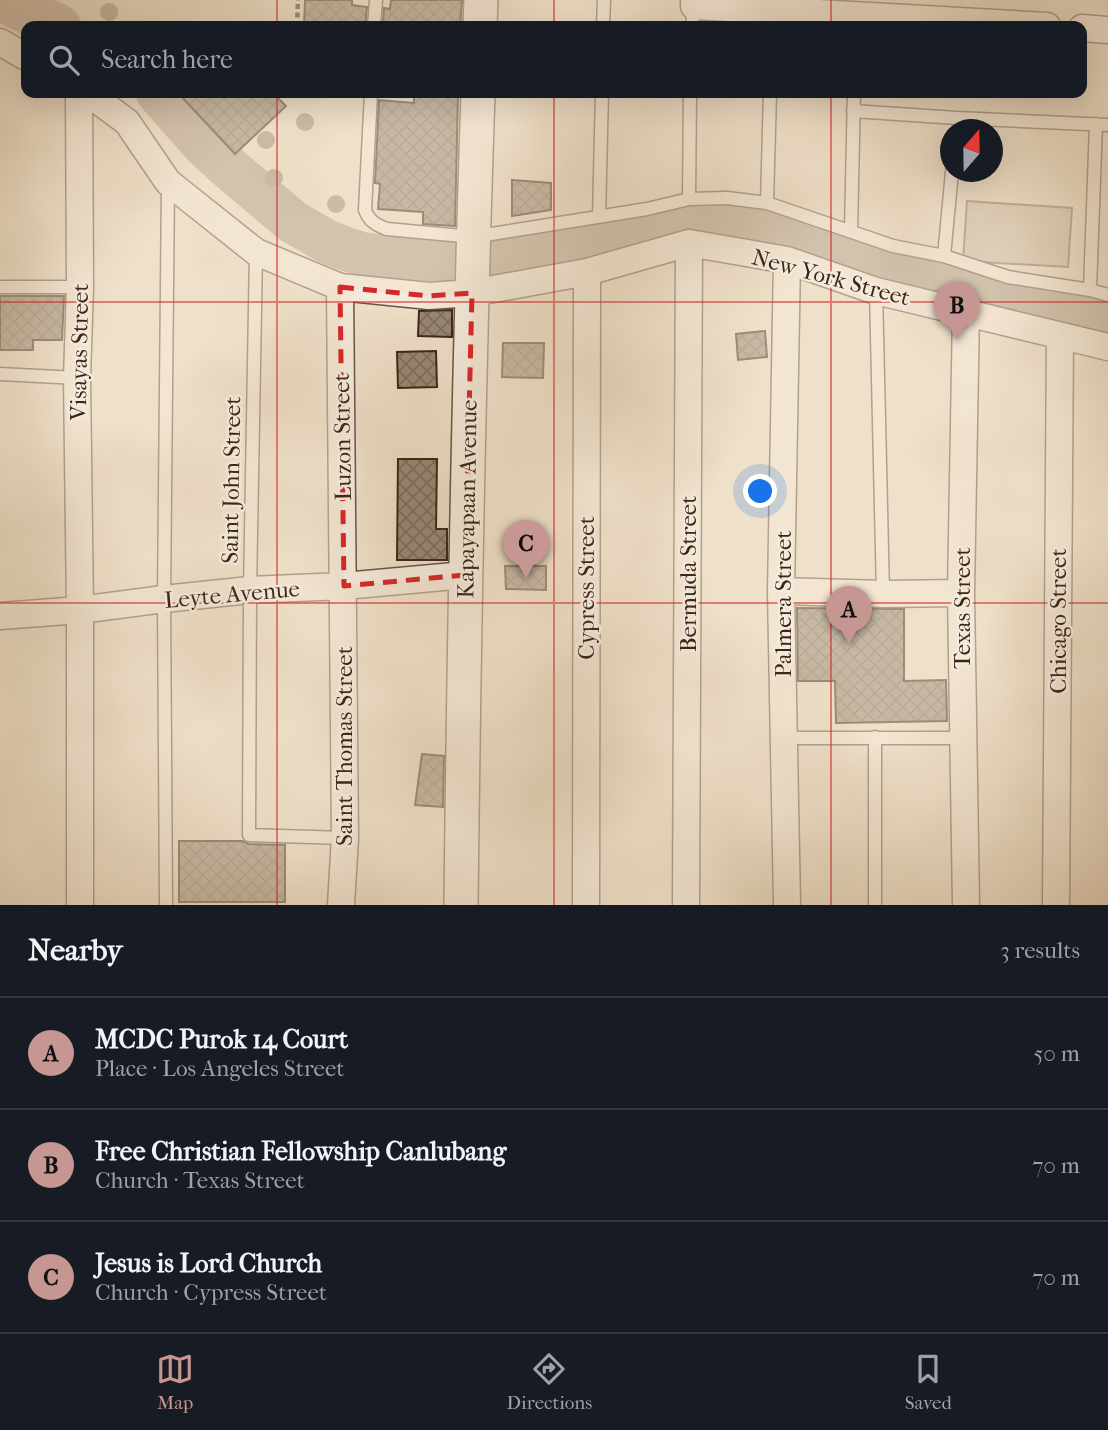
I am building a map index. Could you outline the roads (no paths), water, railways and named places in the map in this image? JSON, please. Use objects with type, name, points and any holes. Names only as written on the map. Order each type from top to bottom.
[{"type":"street","points":[[480,21],[481,0]]},
{"type":"street","points":[[694,11],[772,19],[815,6],[859,21]]},
{"type":"street","points":[[1087,28],[1108,30]]},
{"type":"street","points":[[0,43],[21,54]]},
{"type":"street","name":"Visayas Street","points":[[79,98],[80,287],[77,378],[80,905]]},
{"type":"street","name":"New York Street","points":[[95,98],[127,122],[168,182],[256,252],[340,287],[429,296],[472,262],[587,272],[689,243],[787,260],[876,291],[1108,347]]},
{"type":"street","name":"Kapayapaan Avenue","points":[[461,905],[465,575],[478,98]]},
{"type":"street","name":"Bermuda Street","points":[[686,905],[689,243]]},
{"type":"street","name":"Palmera Street","points":[[787,260],[781,591],[787,905]]},
{"type":"street","name":"Cypress Street","points":[[586,905],[587,272]]},
{"type":"street","name":"Luzon Street","points":[[340,287],[344,586]]},
{"type":"street","name":"Texas Street","points":[[966,312],[961,593],[966,905]]},
{"type":"street","name":"Chicago Street","points":[[1056,905],[1060,336]]},
{"type":"street","name":"Leyte Avenue","points":[[0,616],[80,610],[250,590],[344,586],[465,575]]},
{"type":"street","name":"Saint Thomas Street","points":[[341,905],[345,838],[344,586]]},
{"type":"street","points":[[781,591],[961,593]]},
{"type":"lane","points":[[374,21],[376,0]]},
{"type":"lane","points":[[603,21],[604,0]]},
{"type":"lane","points":[[370,98],[365,201],[368,216],[378,226],[472,262],[599,217],[689,199],[727,198],[767,204],[893,246],[944,256],[1008,277],[1090,289],[1108,295]]},
{"type":"lane","points":[[599,217],[602,98]]},
{"type":"lane","points":[[689,199],[690,98]]},
{"type":"lane","points":[[767,204],[770,98]]},
{"type":"lane","points":[[851,231],[854,98]]},
{"type":"lane","points":[[853,111],[940,122]]},
{"type":"lane","points":[[1003,124],[1102,125],[1090,289]]},
{"type":"lane","points":[[166,905],[164,599],[168,182]]},
{"type":"lane","points":[[944,256],[951,182]]},
{"type":"lane","name":"Saint John Street","points":[[256,252],[249,835],[345,838]]},
{"type":"lane","points":[[0,286],[80,287]]},
{"type":"lane","points":[[876,291],[883,594]]},
{"type":"lane","points":[[0,374],[77,378]]},
{"type":"lane","points":[[875,905],[876,737]]},
{"type":"lane","points":[[783,738],[963,738]]},
{"type":"waterway","points":[[1,0],[48,21]]},
{"type":"waterway","points":[[162,98],[202,143],[293,222],[328,242],[362,254],[474,260],[526,255],[557,251],[625,233],[703,221],[788,231],[859,257],[1108,316]]},
{"type":"place","name":"Free Christian Fellowship Canlubang","points":[[957,340]]},
{"type":"place","name":"Jesus is Lord Church","points":[[526,578]]},
{"type":"place","name":"MCDC Purok 14 Court","points":[[849,644]]}]
